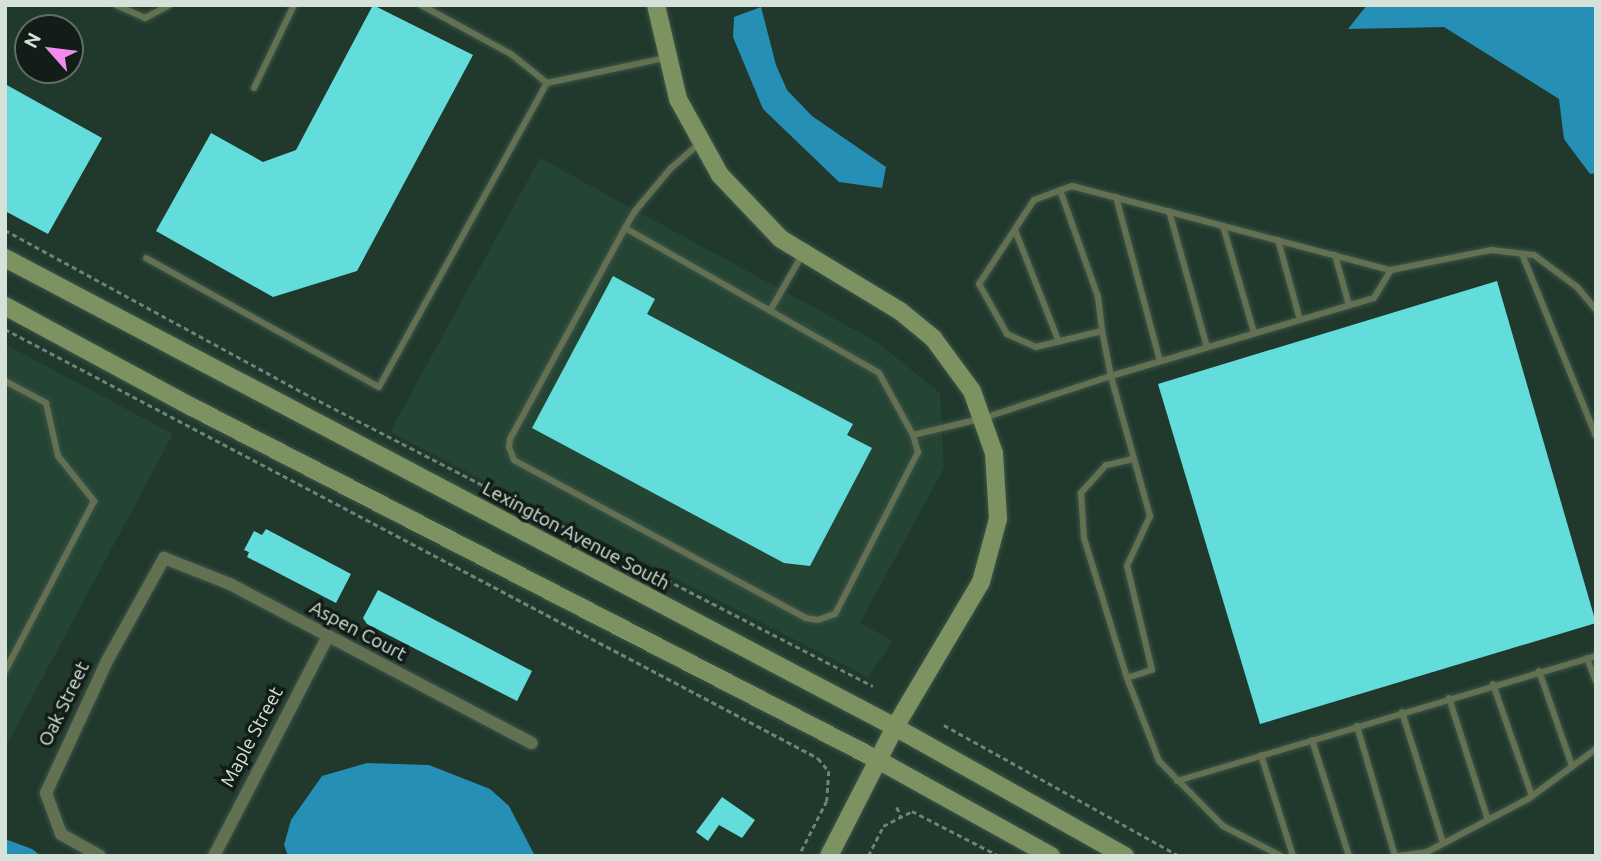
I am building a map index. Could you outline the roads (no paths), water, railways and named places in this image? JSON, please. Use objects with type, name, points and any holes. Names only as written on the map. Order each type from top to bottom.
[{"type":"street","points":[[656,5],[665,58],[699,144],[739,198],[803,255],[918,324],[961,372],[984,418],[998,475],[998,519],[981,582],[895,727],[829,856]]},
{"type":"street","name":"Lexington Avenue South","points":[[5,258],[895,727],[1125,856]]},
{"type":"street","points":[[5,306],[192,407],[878,760],[1051,856]]},
{"type":"street","name":"Aspen Court","points":[[164,558],[230,584],[327,638],[532,743]]},
{"type":"street","name":"Oak Street","points":[[100,856],[61,834],[46,793],[107,661],[164,558]]},
{"type":"street","name":"Maple Street","points":[[214,856],[327,638]]},
{"type":"lane","points":[[116,5],[145,18],[169,5]]},
{"type":"lane","points":[[254,88],[294,5]]},
{"type":"lane","points":[[421,5],[511,54],[547,83]]},
{"type":"lane","points":[[146,258],[379,387],[547,83],[665,58]]},
{"type":"lane","points":[[625,228],[878,373],[914,435],[919,452],[835,614],[818,620],[514,460],[510,439],[625,228],[671,168],[699,144]]},
{"type":"lane","points":[[1102,331],[1036,347],[1007,334],[979,284],[1034,200],[1072,186],[1391,270],[1491,250],[1534,255],[1577,287],[1596,310]]},
{"type":"lane","points":[[1060,190],[1098,297],[1111,376],[1150,516],[1127,566],[1152,670],[1126,678]]},
{"type":"lane","points":[[1116,197],[1160,361]]},
{"type":"lane","points":[[1169,211],[1207,348]]},
{"type":"lane","points":[[1223,226],[1254,333]]},
{"type":"lane","points":[[1015,230],[1059,342]]},
{"type":"lane","points":[[1278,240],[1300,320]]},
{"type":"lane","points":[[1522,254],[1596,436]]},
{"type":"lane","points":[[770,311],[803,255]]},
{"type":"lane","points":[[1335,255],[1349,305]]},
{"type":"lane","points":[[914,435],[984,418],[1111,376],[1374,298],[1391,270]]},
{"type":"lane","points":[[5,381],[47,403],[58,456],[94,501],[5,670]]},
{"type":"lane","points":[[1133,459],[1107,465],[1081,494],[1084,538],[1126,678],[1159,761],[1223,826],[1281,856]]},
{"type":"lane","points":[[1177,781],[1493,684],[1596,656]]},
{"type":"lane","points":[[1587,658],[1596,681]]},
{"type":"lane","points":[[1539,671],[1572,766]]},
{"type":"lane","points":[[1493,684],[1532,796]]},
{"type":"lane","points":[[1449,698],[1488,820]]},
{"type":"lane","points":[[1402,712],[1443,843]]},
{"type":"lane","points":[[1357,726],[1396,856],[1427,852],[1488,820],[1532,796],[1596,749]]},
{"type":"lane","points":[[1312,740],[1349,856]]},
{"type":"lane","points":[[1261,755],[1293,856]]},
{"type":"water","points":[[1367,5],[1596,5],[1596,173],[1590,174],[1564,139],[1559,99],[1444,27],[1348,29]]},
{"type":"water","points":[[761,7],[776,65],[787,90],[812,116],[886,167],[882,188],[839,182],[763,109],[733,37],[734,17]]},
{"type":"water","points":[[367,763],[429,765],[490,789],[509,806],[535,856],[288,856],[284,845],[291,820],[322,776]]},
{"type":"water","points":[[5,839],[32,849],[41,856],[5,856]]}]
